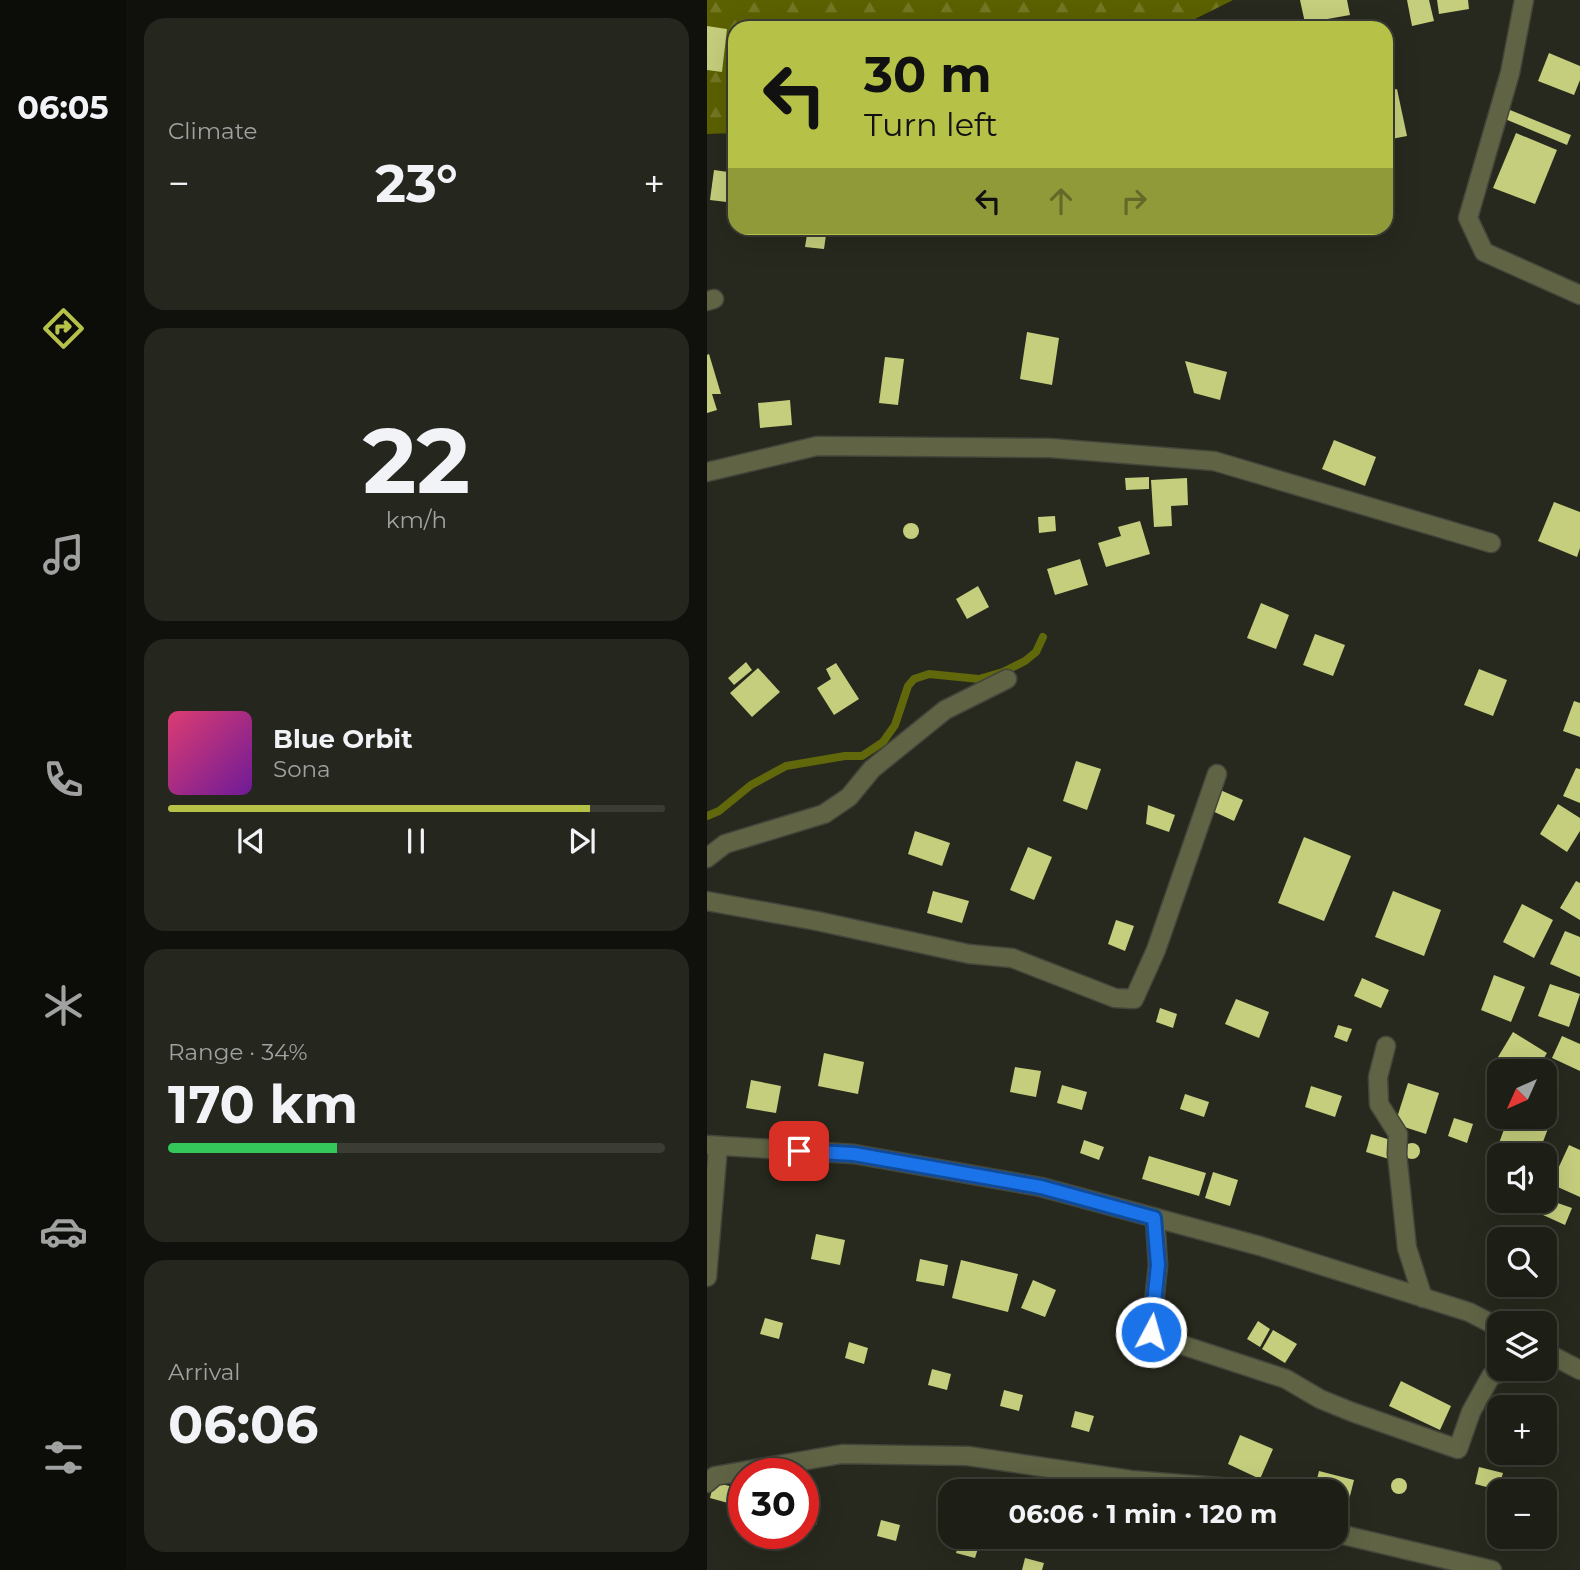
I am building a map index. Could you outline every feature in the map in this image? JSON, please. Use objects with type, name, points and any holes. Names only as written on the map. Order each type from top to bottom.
[{"type":"street","points":[[1524,0],[1510,73],[1468,218],[1484,253],[1580,295]]},
{"type":"street","points":[[707,472],[817,446],[1050,448],[1213,461],[1492,543]]},
{"type":"street","points":[[707,858],[725,844],[824,814],[849,797],[872,769],[945,710],[1007,679]]},
{"type":"street","points":[[707,901],[817,921],[969,954],[1012,958],[1115,998],[1133,999],[1156,950],[1217,774]]},
{"type":"street","points":[[1386,1046],[1378,1077],[1379,1104],[1398,1134],[1397,1154],[1407,1248],[1423,1298]]},
{"type":"street","points":[[707,1277],[712,1146],[854,1154],[1041,1187],[1260,1246],[1469,1312],[1487,1321]]},
{"type":"street","points":[[1154,1218],[1158,1265],[1151,1332],[1173,1342],[1286,1379],[1321,1399],[1352,1412],[1458,1448],[1471,1412],[1488,1381]]},
{"type":"street","points":[[1557,1358],[1580,1370]]},
{"type":"street","points":[[1557,1362],[1563,1361]]},
{"type":"street","points":[[707,1483],[715,1476],[842,1454],[968,1456],[1124,1479]]},
{"type":"street","points":[[1348,1536],[1492,1570]]},
{"type":"green space","points":[[707,0],[1233,0],[1191,21],[728,21],[728,133],[707,134]]},
{"type":"building","points":[[1300,0],[1347,0],[1350,15],[1305,21]]},
{"type":"building","points":[[1407,0],[1429,0],[1434,21],[1412,26]]},
{"type":"building","points":[[1437,0],[1468,0],[1469,9],[1439,14]]},
{"type":"building","points":[[707,26],[727,29],[722,72],[707,70]]},
{"type":"building","points":[[1549,53],[1580,66],[1580,80],[1574,95],[1538,81]]},
{"type":"building","points":[[1397,89],[1407,136],[1393,139],[1393,90]]},
{"type":"building","points":[[1510,110],[1571,135],[1567,145],[1505,119]]},
{"type":"building","points":[[1516,133],[1557,150],[1535,204],[1493,188]]},
{"type":"building","points":[[714,170],[728,172],[728,202],[710,200]]},
{"type":"building","points":[[807,235],[826,235],[824,249],[805,247]]},
{"type":"building","points":[[1027,332],[1059,338],[1052,385],[1020,379]]},
{"type":"building","points":[[709,354],[721,394],[712,394],[717,410],[707,413],[707,355]]},
{"type":"building","points":[[885,357],[904,359],[898,405],[879,403]]},
{"type":"building","points":[[1185,361],[1227,372],[1220,400],[1194,393]]},
{"type":"building","points":[[790,400],[792,425],[760,428],[758,403]]},
{"type":"building","points":[[1334,440],[1376,457],[1365,486],[1322,469]]},
{"type":"building","points":[[1149,477],[1149,489],[1126,490],[1125,478]]},
{"type":"building","points":[[1187,478],[1188,505],[1171,506],[1172,526],[1154,527],[1151,480]]},
{"type":"building","points":[[1554,502],[1580,512],[1580,548],[1577,557],[1538,541]]},
{"type":"building","points":[[1055,516],[1056,531],[1039,533],[1038,517]]},
{"type":"building","points":[[1140,521],[1150,554],[1106,567],[1098,543],[1121,536],[1118,527]]},
{"type":"building","points":[[908,523],[914,523],[919,531],[917,537],[908,539],[903,534],[903,528]]},
{"type":"building","points":[[1080,559],[1088,585],[1055,595],[1047,569]]},
{"type":"building","points":[[978,586],[989,607],[967,619],[956,599]]},
{"type":"building","points":[[1261,603],[1289,615],[1276,649],[1247,638]]},
{"type":"building","points":[[1315,634],[1345,645],[1333,676],[1303,665]]},
{"type":"building","points":[[746,662],[752,670],[734,685],[728,678]]},
{"type":"building","points":[[836,663],[859,699],[834,715],[817,688],[831,679],[826,669]]},
{"type":"building","points":[[758,668],[780,692],[752,717],[730,693]]},
{"type":"building","points":[[1479,669],[1507,680],[1493,716],[1464,705]]},
{"type":"building","points":[[1574,701],[1580,703],[1580,737],[1563,731]]},
{"type":"building","points":[[1076,761],[1101,769],[1087,810],[1063,801]]},
{"type":"building","points":[[1576,768],[1580,769],[1580,803],[1563,796]]},
{"type":"building","points":[[1218,789],[1243,800],[1234,821],[1208,809]]},
{"type":"building","points":[[1558,804],[1580,818],[1580,831],[1567,852],[1540,834]]},
{"type":"building","points":[[1148,805],[1175,815],[1169,832],[1146,824]]},
{"type":"building","points":[[915,831],[950,843],[942,866],[908,854]]},
{"type":"building","points":[[1304,837],[1351,856],[1324,921],[1278,903]]},
{"type":"building","points":[[1028,847],[1052,857],[1034,900],[1010,890]]},
{"type":"building","points":[[1576,881],[1580,883],[1580,920],[1560,908]]},
{"type":"building","points":[[933,891],[969,901],[962,923],[927,913]]},
{"type":"building","points":[[1393,891],[1441,910],[1424,956],[1375,937]]},
{"type":"building","points":[[1522,904],[1553,920],[1534,958],[1503,942]]},
{"type":"building","points":[[1116,920],[1134,926],[1125,951],[1108,944]]},
{"type":"building","points":[[1565,931],[1580,937],[1580,977],[1550,964]]},
{"type":"building","points":[[1494,975],[1525,987],[1511,1022],[1481,1010]]},
{"type":"building","points":[[1362,978],[1389,990],[1381,1008],[1354,996]]},
{"type":"building","points":[[1550,984],[1580,994],[1569,1027],[1538,1016]]},
{"type":"building","points":[[1236,999],[1269,1012],[1259,1038],[1225,1024]]},
{"type":"building","points":[[1160,1008],[1177,1014],[1173,1028],[1156,1022]]},
{"type":"building","points":[[1338,1025],[1352,1029],[1347,1042],[1334,1037]]},
{"type":"building","points":[[1513,1032],[1547,1053],[1543,1059],[1498,1057]]},
{"type":"building","points":[[1562,1036],[1580,1044],[1580,1071],[1552,1058]]},
{"type":"building","points":[[824,1053],[864,1062],[858,1094],[818,1086]]},
{"type":"building","points":[[1015,1067],[1041,1071],[1036,1097],[1010,1092]]},
{"type":"building","points":[[751,1080],[781,1086],[776,1113],[746,1108]]},
{"type":"building","points":[[1408,1083],[1439,1093],[1426,1134],[1395,1124]]},
{"type":"building","points":[[1062,1085],[1087,1092],[1082,1110],[1057,1103]]},
{"type":"building","points":[[1311,1086],[1342,1096],[1335,1117],[1305,1107]]},
{"type":"building","points":[[1185,1094],[1209,1102],[1204,1117],[1180,1109]]},
{"type":"building","points":[[1454,1118],[1473,1124],[1467,1143],[1448,1136]]},
{"type":"building","points":[[1504,1129],[1548,1129],[1543,1143],[1499,1143]]},
{"type":"building","points":[[1371,1134],[1394,1141],[1389,1159],[1366,1152]]},
{"type":"building","points":[[1084,1140],[1104,1147],[1099,1160],[1080,1153]]},
{"type":"building","points":[[1409,1143],[1415,1143],[1420,1151],[1418,1157],[1409,1159],[1404,1154],[1404,1148]]},
{"type":"building","points":[[1569,1145],[1580,1150],[1580,1197],[1557,1187],[1557,1171]]},
{"type":"building","points":[[1149,1156],[1206,1173],[1199,1196],[1142,1179]]},
{"type":"building","points":[[1213,1172],[1238,1180],[1230,1206],[1205,1198]]},
{"type":"building","points":[[1557,1203],[1572,1208],[1565,1225],[1543,1215],[1557,1213]]},
{"type":"building","points":[[816,1234],[845,1240],[840,1265],[811,1259]]},
{"type":"building","points":[[920,1259],[948,1265],[944,1286],[916,1281]]},
{"type":"building","points":[[961,1260],[1018,1274],[1008,1312],[952,1298]]},
{"type":"building","points":[[1033,1280],[1056,1290],[1045,1317],[1021,1308]]},
{"type":"building","points":[[765,1318],[783,1323],[779,1339],[760,1334]]},
{"type":"building","points":[[1258,1321],[1270,1329],[1260,1347],[1247,1339]]},
{"type":"building","points":[[1273,1330],[1297,1344],[1285,1363],[1262,1349]]},
{"type":"building","points":[[849,1342],[868,1348],[864,1364],[845,1358]]},
{"type":"building","points":[[932,1369],[951,1374],[947,1390],[928,1385]]},
{"type":"building","points":[[1401,1381],[1451,1406],[1440,1430],[1389,1406]]},
{"type":"building","points":[[1004,1390],[1023,1395],[1019,1411],[1000,1406]]},
{"type":"building","points":[[1075,1411],[1094,1416],[1089,1432],[1071,1427]]},
{"type":"building","points":[[1240,1435],[1273,1449],[1260,1479],[1228,1464]]},
{"type":"building","points":[[1479,1467],[1503,1473],[1501,1479],[1487,1479],[1487,1487],[1475,1484]]},
{"type":"building","points":[[1319,1471],[1354,1480],[1348,1504],[1348,1479],[1317,1479]]},
{"type":"building","points":[[1396,1478],[1402,1478],[1407,1486],[1405,1492],[1396,1494],[1391,1489],[1391,1483]]},
{"type":"building","points":[[714,1482],[728,1486],[728,1503],[710,1498]]},
{"type":"building","points":[[881,1520],[900,1525],[896,1541],[877,1536]]},
{"type":"building","points":[[957,1549],[978,1549],[975,1558],[956,1553]]},
{"type":"building","points":[[1025,1558],[1044,1563],[1042,1570],[1022,1570]]},
{"type":"waterway","points":[[707,816],[719,811],[751,785],[786,766],[845,756],[862,756],[883,742],[895,725],[908,686],[914,679],[929,674],[979,679],[1003,672],[1036,652],[1043,637]]},
{"type":"route","points":[[799,1151],[854,1154],[1041,1187],[1154,1218],[1158,1265],[1151,1332]]}]
